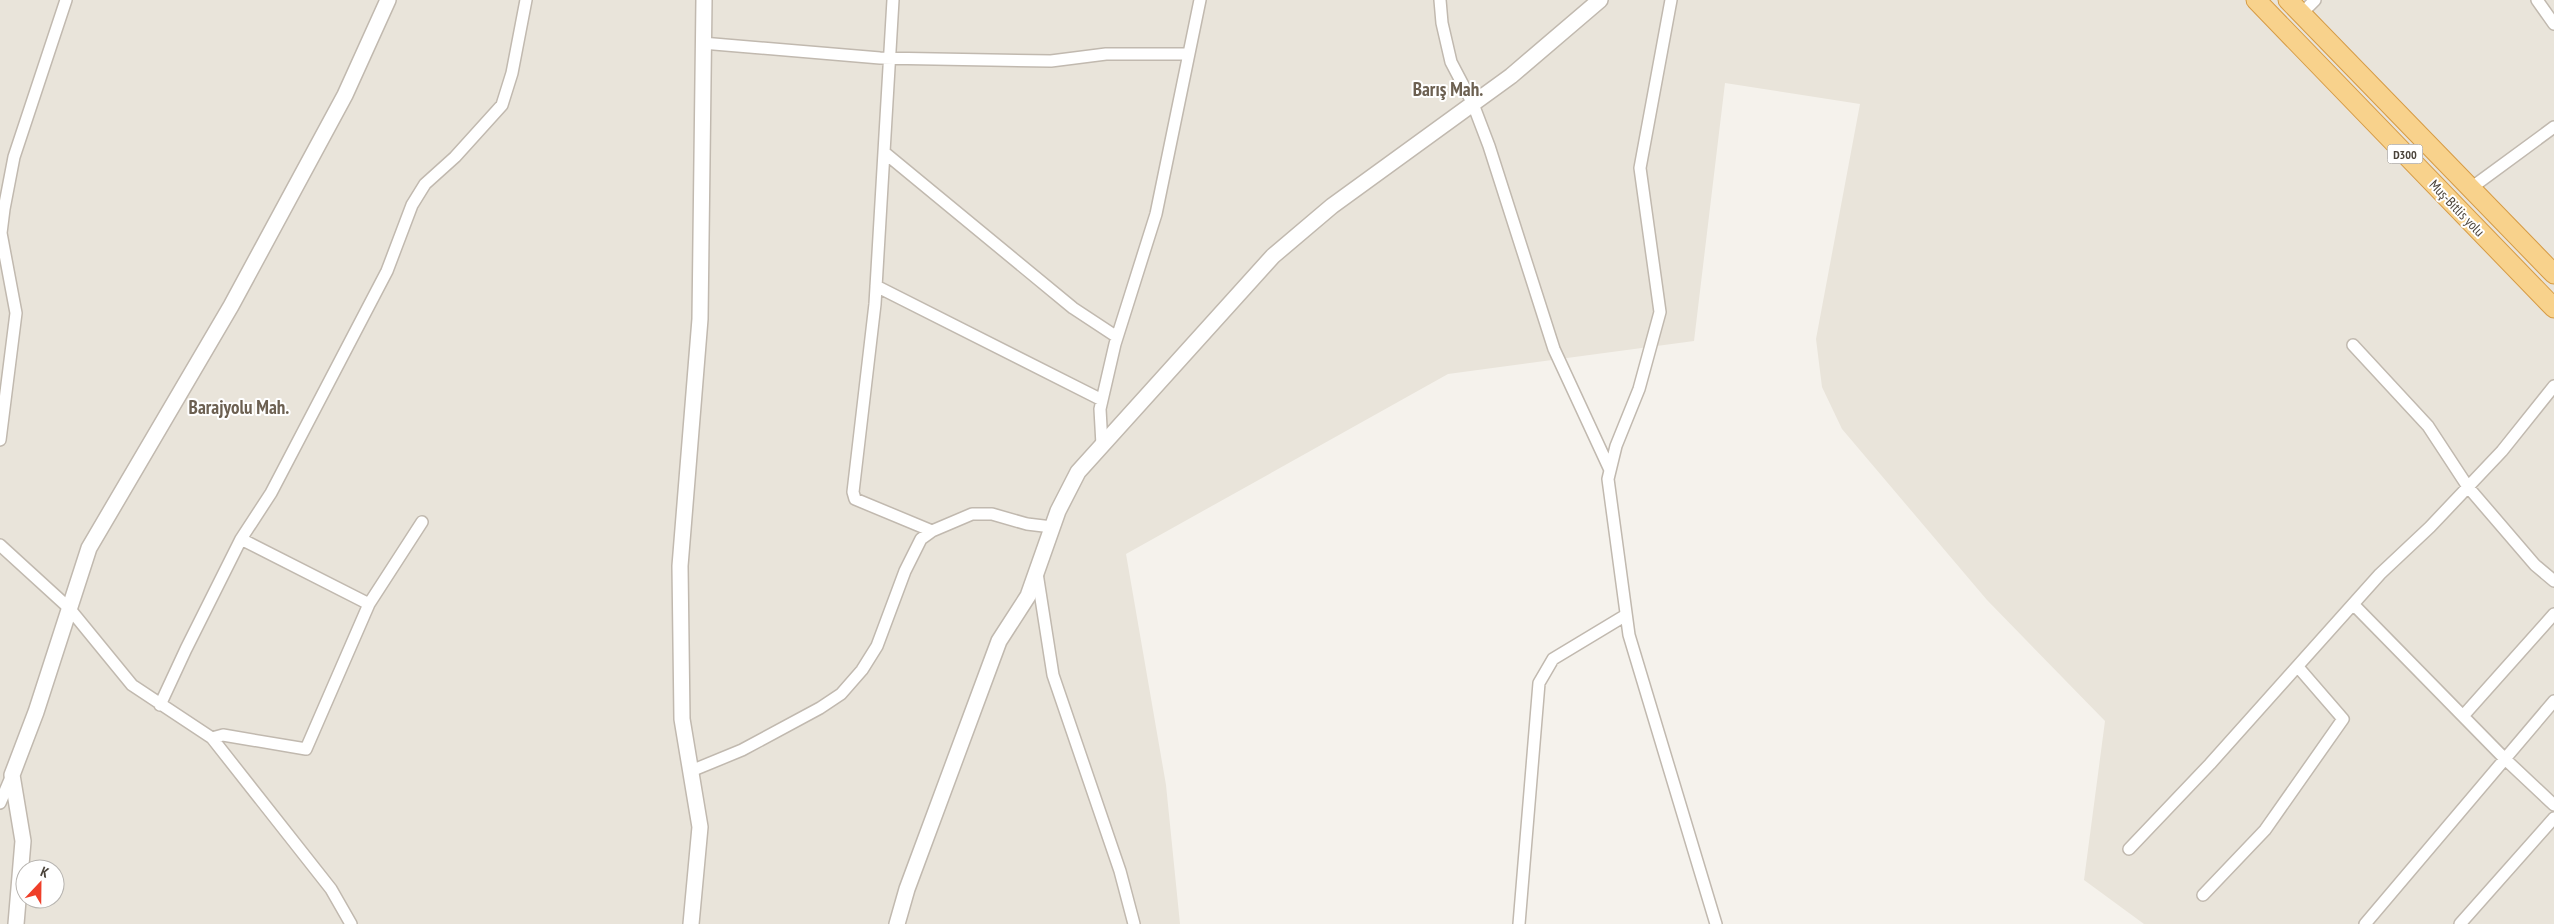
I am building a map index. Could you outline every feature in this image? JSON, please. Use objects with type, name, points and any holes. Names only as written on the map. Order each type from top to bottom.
[{"type":"highway","name":"Muş-Bitlis yolu","points":[[2256,0],[2554,308]]},
{"type":"highway","name":"Muş-Bitlis yolu","points":[[2294,7],[2554,274]]},
{"type":"street","points":[[0,440],[16,313],[1,232],[4,209],[14,157],[66,0]]},
{"type":"street","points":[[0,802],[36,712],[89,548],[231,306],[345,94],[388,0]]},
{"type":"street","points":[[160,705],[241,539],[272,493],[383,280],[412,205],[425,184],[455,157],[502,105],[512,72],[526,0]]},
{"type":"street","points":[[691,924],[700,827],[682,719],[680,566],[700,319],[704,0]]},
{"type":"street","points":[[893,0],[876,286],[853,492],[855,500],[932,531]]},
{"type":"street","points":[[1102,445],[1100,409],[1117,337],[1156,214],[1200,0]]},
{"type":"street","points":[[1440,0],[1442,23],[1451,62],[1473,104],[1554,349],[1610,470]]},
{"type":"street","points":[[1672,0],[1640,168],[1660,312],[1640,389],[1616,446],[1608,479],[1629,635],[1716,924]]},
{"type":"street","points":[[2294,7],[2315,0]]},
{"type":"street","points":[[2537,0],[2550,10],[2554,24]]},
{"type":"street","points":[[897,924],[907,889],[1000,641],[1028,596],[1052,527],[1078,472],[1272,256],[1332,206],[1511,76],[1594,2]]},
{"type":"street","points":[[702,43],[889,59],[1051,61],[1106,54],[1188,54]]},
{"type":"street","points":[[2471,188],[2554,126]]},
{"type":"street","points":[[885,153],[1073,308],[1117,337]]},
{"type":"street","points":[[876,286],[1102,400]]},
{"type":"street","points":[[2353,345],[2428,426],[2468,487],[2535,564],[2554,581]]},
{"type":"street","points":[[2129,849],[2298,667],[2380,574],[2430,527],[2502,450],[2554,386]]},
{"type":"street","points":[[691,771],[742,750],[820,708],[841,694],[862,670],[877,646],[904,571],[920,539],[932,531],[972,514],[992,514],[1027,524],[1052,527]]},
{"type":"street","points":[[212,738],[223,735],[306,749],[369,604],[422,522]]},
{"type":"street","points":[[241,539],[369,604]]},
{"type":"street","points":[[0,545],[69,608],[132,684],[160,705],[212,738],[331,889],[350,924]]},
{"type":"street","points":[[1036,571],[1054,675],[1120,871],[1134,924]]},
{"type":"street","points":[[2353,604],[2505,759],[2554,805]]},
{"type":"street","points":[[2463,716],[2554,614]]},
{"type":"street","points":[[1519,924],[1539,682],[1553,658],[1626,615]]},
{"type":"street","points":[[2203,895],[2265,830],[2344,719],[2298,667]]},
{"type":"street","points":[[2365,924],[2554,701]]},
{"type":"street","points":[[12,776],[23,841],[16,924]]},
{"type":"street","points":[[2460,924],[2554,818]]},
{"type":"shaded area","points":[[0,0],[2554,0],[2554,924],[2144,924],[2084,880],[2105,721],[1987,600],[1842,429],[1822,387],[1816,339],[1860,104],[1725,83],[1694,341],[1448,374],[1126,554],[1166,785],[1180,924],[0,924]]},
{"type":"district","name":"Barış Mah.","points":[[1448,89]]},
{"type":"district","name":"Barajyolu Mah.","points":[[239,407]]}]
